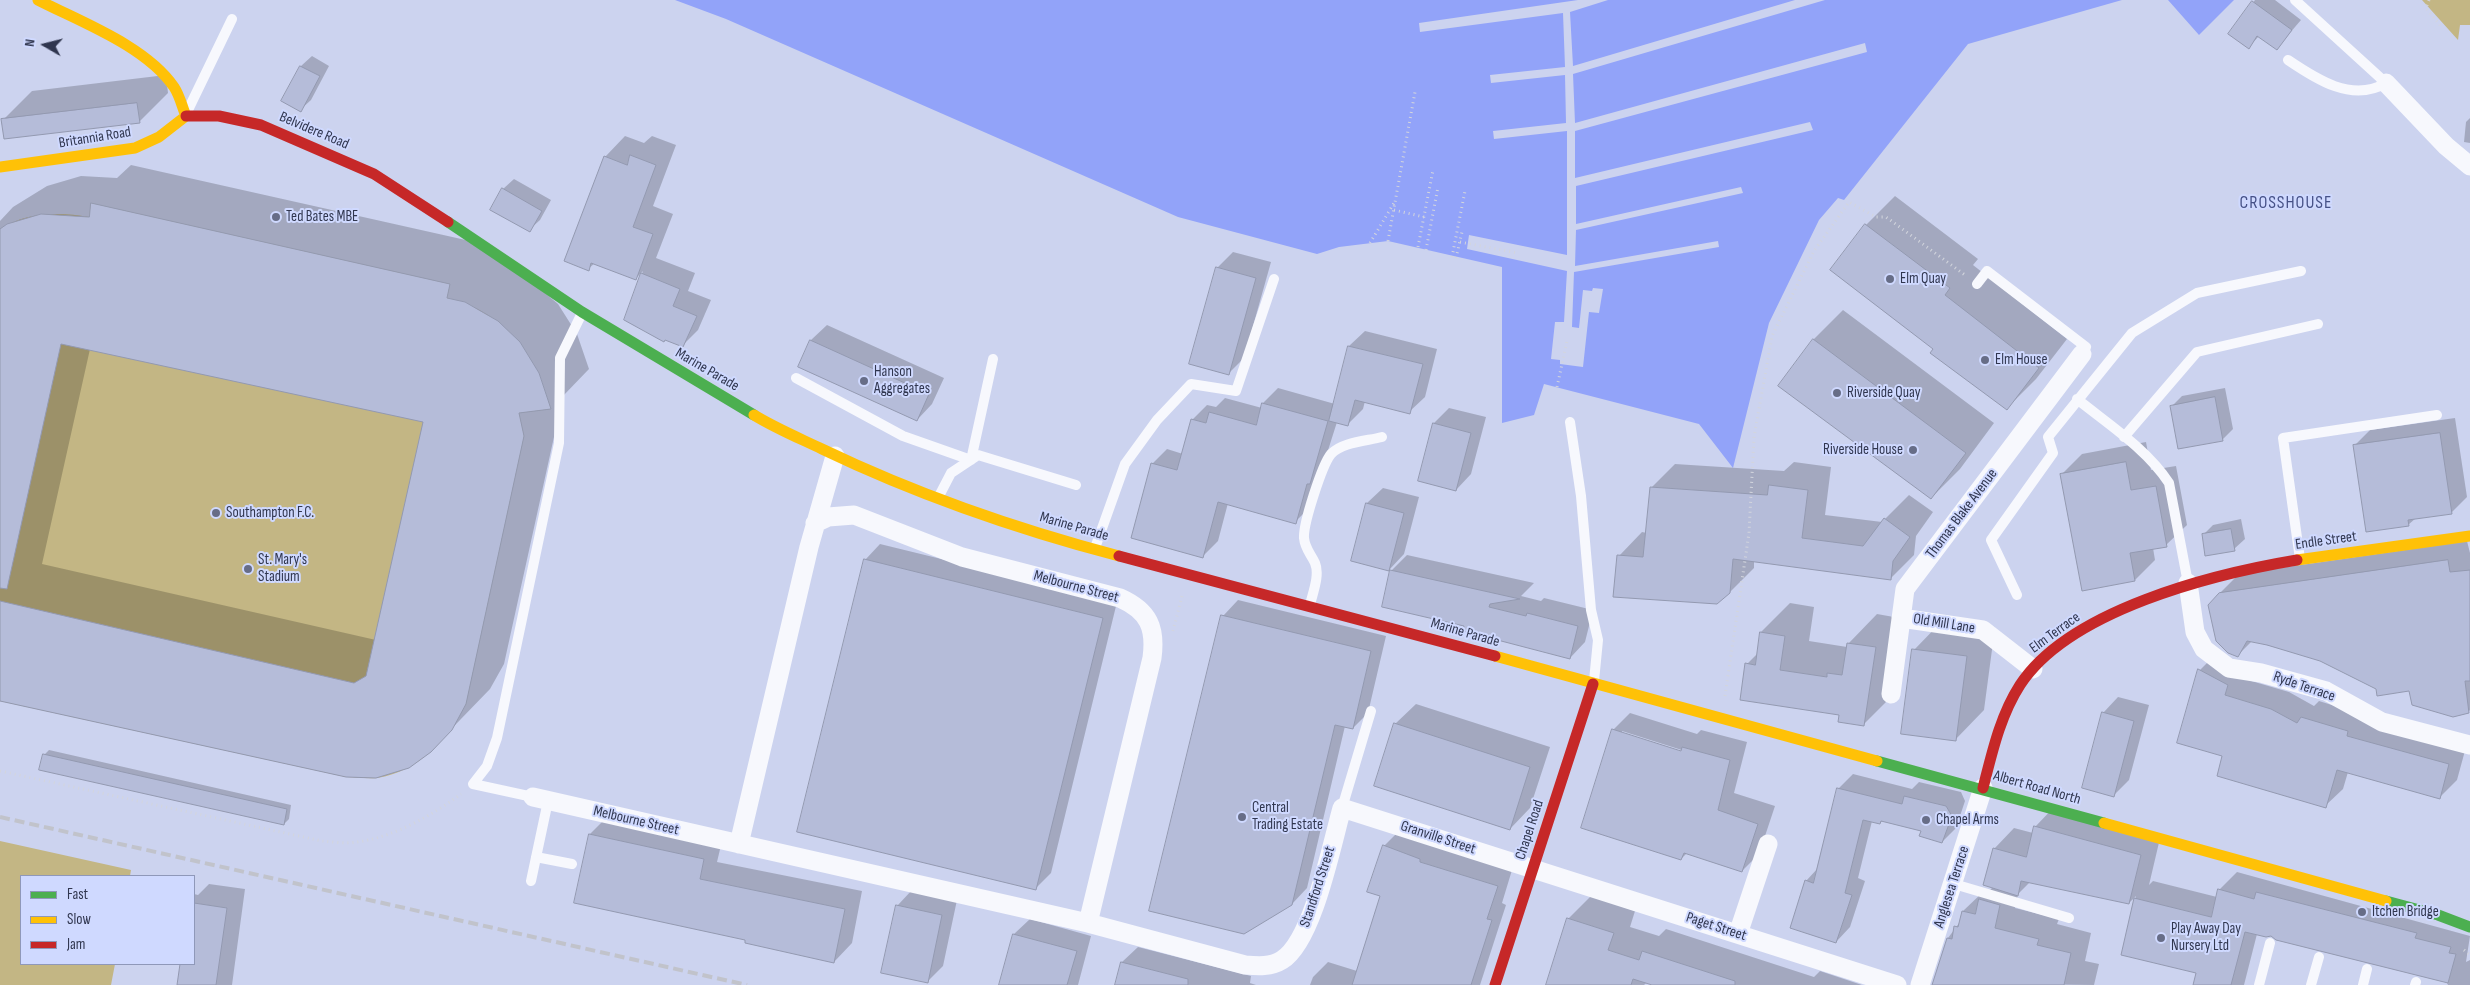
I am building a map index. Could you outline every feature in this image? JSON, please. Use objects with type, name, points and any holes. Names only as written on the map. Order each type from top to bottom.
[{"type":"main road","points":[[38,0],[139,54],[161,72],[174,88],[186,116]]},
{"type":"main road","name":"Britannia Road","points":[[0,167],[135,148],[159,137],[186,116]]},
{"type":"main road","name":"Belvidere Road","points":[[186,116],[219,116],[261,125],[374,174],[518,267],[582,312]]},
{"type":"main road","name":"Marine Parade","points":[[582,312],[759,418],[835,456],[983,516],[1094,549],[1593,684]]},
{"type":"main road","name":"Endle Street","points":[[2188,583],[2232,571],[2470,536]]},
{"type":"main road","name":"Elm Terrace","points":[[1983,788],[2001,726],[2020,685],[2043,658],[2083,630],[2136,603],[2188,583]]},
{"type":"main road","name":"Albert Road North","points":[[1593,684],[1983,788],[2438,914],[2470,927]]},
{"type":"main road","name":"Chapel Road","points":[[1495,985],[1593,684]]},
{"type":"street","points":[[2386,83],[2446,146],[2470,166]]},
{"type":"street","name":"Thomas Blake Avenue","points":[[1891,694],[1905,589],[2082,354]]},
{"type":"street","points":[[739,844],[815,523],[835,456]]},
{"type":"street","name":"Melbourne Street","points":[[815,523],[828,517],[842,514],[854,516],[962,557],[1120,598],[1133,604],[1143,613],[1150,624],[1154,641]]},
{"type":"street","name":"Ryde Terrace","points":[[2188,583],[2195,632],[2204,649],[2229,668],[2261,673],[2326,691],[2382,722],[2470,746]]},
{"type":"street","name":"Old Mill Lane","points":[[1901,618],[1983,630],[2033,668]]},
{"type":"street","points":[[1088,924],[1154,641]]},
{"type":"street","name":"Anglesea Terrace","points":[[1920,985],[1954,884],[1983,788]]},
{"type":"street","name":"Melbourne Street","points":[[540,799],[1088,924],[1245,965],[1263,966],[1281,960]]},
{"type":"street","name":"Granville Street","points":[[1342,808],[1534,869]]},
{"type":"street","name":"Standford Street","points":[[1281,960],[1291,953],[1301,936],[1314,905],[1342,808]]},
{"type":"street","points":[[1738,934],[1768,844]]},
{"type":"street","name":"Paget Street","points":[[1534,869],[1897,985]]},
{"type":"lane","points":[[2288,60],[2325,84],[2337,88],[2377,88],[2386,83],[2295,0]]},
{"type":"lane","points":[[186,116],[232,19]]},
{"type":"lane","points":[[2017,595],[1991,540],[2052,453],[2048,437],[2132,333],[2197,293],[2301,270]]},
{"type":"lane","points":[[1976,284],[1987,271],[2086,347],[2082,354]]},
{"type":"lane","points":[[1094,549],[1125,464],[1157,420],[1191,384],[1236,391],[1274,279]]},
{"type":"lane","points":[[531,881],[536,857],[540,799],[473,784],[487,766],[497,738],[559,443],[560,358],[582,312]]},
{"type":"lane","points":[[2124,437],[2197,352],[2318,324]]},
{"type":"lane","points":[[971,460],[993,359]]},
{"type":"lane","points":[[796,378],[903,436],[971,460]]},
{"type":"lane","points":[[2077,399],[2124,437],[2161,471],[2169,483],[2188,583]]},
{"type":"lane","points":[[2300,560],[2283,438],[2438,415]]},
{"type":"lane","points":[[1570,422],[1581,496],[1591,610],[1598,640],[1593,684]]},
{"type":"lane","points":[[1310,606],[1317,572],[1304,537],[1310,509],[1323,469],[1332,453],[1346,445],[1382,438]]},
{"type":"lane","points":[[937,498],[951,473],[978,455],[1076,485]]},
{"type":"lane","points":[[1342,808],[1371,711]]},
{"type":"lane","points":[[536,857],[572,864]]},
{"type":"lane","points":[[1954,884],[2068,918]]},
{"type":"lane","points":[[2259,985],[2270,943]]},
{"type":"lane","points":[[2311,985],[2319,957]]},
{"type":"lane","points":[[2363,985],[2367,969]]},
{"type":"path","points":[[2429,0],[2426,8],[2440,25]]},
{"type":"path","points":[[1388,241],[1415,92]]},
{"type":"path","points":[[1418,248],[1433,170]]},
{"type":"path","points":[[1426,250],[1438,187]]},
{"type":"path","points":[[1462,232],[1454,257],[1465,191]]},
{"type":"path","points":[[1370,243],[1395,201]]},
{"type":"path","points":[[1722,719],[1749,533],[1754,437],[1772,336],[1814,251],[1848,202],[1876,217]]},
{"type":"path","points":[[1394,210],[1424,217]]},
{"type":"path","points":[[1460,242],[1518,253]]},
{"type":"path","points":[[1557,388],[1567,342]]},
{"type":"path","points":[[1154,641],[1172,636],[1188,573]]},
{"type":"path","points":[[0,771],[287,835],[322,842],[354,843],[381,838],[424,818],[473,784]]},
{"type":"shaded area","points":[[2422,0],[2470,0],[2470,25],[2460,25],[2458,40]]},
{"type":"shaded area","name":"St. Mary's Stadium","points":[[91,203],[450,284],[447,298],[468,305],[502,325],[515,338],[526,354],[544,389],[551,409],[519,413],[524,436],[466,704],[450,730],[430,752],[406,769],[377,778],[346,777],[0,701],[0,229],[10,223],[32,216],[66,214],[89,217]]},
{"type":"shaded area","points":[[0,841],[131,870],[130,875],[20,875],[20,965],[115,965],[111,985],[0,985]]},
{"type":"water","points":[[675,0],[2122,0],[1968,44],[1844,200],[1838,198],[1819,220],[1769,323],[1733,468],[1699,424],[1544,384],[1534,415],[1502,423],[1502,267],[1388,241],[1339,247],[1317,254],[1178,217],[726,19]]},
{"type":"water","points":[[2168,0],[2234,0],[2199,35]]},
{"type":"pier","points":[[1578,0],[1608,0],[1570,12],[1573,66],[1795,0],[1825,0],[1573,74],[1575,123],[1865,43],[1867,52],[1575,131],[1575,178],[1810,122],[1813,130],[1576,186],[1576,224],[1741,187],[1743,193],[1576,230],[1575,266],[1718,241],[1719,247],[1574,272],[1572,327],[1579,328],[1583,290],[1603,289],[1599,313],[1589,312],[1583,367],[1560,364],[1560,360],[1551,359],[1555,322],[1564,322],[1567,271],[1467,249],[1469,235],[1567,255],[1567,131],[1494,139],[1493,131],[1566,123],[1565,75],[1491,83],[1490,75],[1565,67],[1563,13],[1420,32],[1419,23]]},
{"type":"building","points":[[2252,1],[2292,30],[2277,50],[2257,36],[2249,49],[2228,34]]},
{"type":"building","points":[[300,66],[320,76],[301,112],[281,101]]},
{"type":"building","points":[[137,103],[140,123],[4,139],[1,119]]},
{"type":"building","points":[[630,155],[656,165],[633,227],[653,234],[636,280],[591,263],[589,271],[564,261],[604,156],[627,165]]},
{"type":"building","points":[[502,188],[542,211],[530,232],[490,210]]},
{"type":"building","name":"St. Mary's Stadium","points":[[91,203],[450,284],[447,298],[465,302],[498,321],[520,342],[539,373],[551,409],[519,413],[524,436],[466,704],[452,730],[431,752],[409,768],[376,778],[346,777],[0,701],[0,601],[354,683],[366,676],[423,422],[61,344],[7,589],[0,588],[0,229],[7,224],[41,214],[89,217]]},
{"type":"building","points":[[1865,224],[1950,288],[1945,295],[2039,368],[2007,410],[1930,353],[1933,349],[1830,270]]},
{"type":"building","points":[[1216,267],[1256,278],[1229,375],[1189,364]]},
{"type":"building","points":[[641,273],[680,289],[673,306],[697,316],[683,347],[665,340],[664,342],[624,320]]},
{"type":"building","points":[[1813,339],[1966,453],[1931,499],[1778,386]]},
{"type":"building","name":"Hanson Aggregates","points":[[810,340],[929,394],[917,421],[798,367]]},
{"type":"building","points":[[1348,346],[1423,364],[1410,414],[1355,400],[1348,426],[1329,421]]},
{"type":"building","points":[[2215,397],[2223,441],[2178,449],[2170,406]]},
{"type":"building","points":[[1262,403],[1328,421],[1310,484],[1307,484],[1296,524],[1218,502],[1203,558],[1131,538],[1151,463],[1177,470],[1191,419],[1206,423],[1209,412],[1256,425]]},
{"type":"building","points":[[1433,423],[1471,433],[1456,491],[1418,481]]},
{"type":"building","points":[[2440,433],[2452,514],[2408,520],[2409,526],[2366,532],[2353,445]]},
{"type":"building","points":[[2126,462],[2131,490],[2156,486],[2167,547],[2130,553],[2135,581],[2082,591],[2060,474]]},
{"type":"building","points":[[1769,485],[1808,490],[1802,538],[1863,546],[1884,518],[1910,537],[1893,561],[1891,580],[1733,559],[1730,593],[1717,604],[1613,597],[1617,555],[1643,557],[1650,487],[1767,495]]},
{"type":"building","points":[[1366,503],[1404,513],[1389,571],[1351,561]]},
{"type":"building","points":[[2231,529],[2235,551],[2205,556],[2202,534]]},
{"type":"building","points":[[864,559],[1103,618],[1036,890],[797,832]]},
{"type":"building","points":[[2448,560],[2450,572],[2470,570],[2470,681],[2465,681],[2469,713],[2453,717],[2412,705],[2409,691],[2377,696],[2376,689],[2320,661],[2267,645],[2247,641],[2238,657],[2228,653],[2216,641],[2208,605],[2219,593]]},
{"type":"building","points":[[1390,570],[1520,599],[1490,604],[1489,607],[1526,616],[1527,613],[1578,626],[1570,659],[1463,631],[1464,626],[1382,607]]},
{"type":"building","name":"Central Trading Estate","points":[[1221,615],[1371,651],[1353,729],[1335,725],[1292,905],[1244,934],[1149,911]]},
{"type":"building","points":[[1760,632],[1785,636],[1780,670],[1827,677],[1827,673],[1842,675],[1847,643],[1876,647],[1864,726],[1838,722],[1839,715],[1740,700],[1745,663],[1755,665]]},
{"type":"building","points":[[1912,649],[1967,656],[1956,741],[1901,734]]},
{"type":"building","points":[[2198,669],[2228,685],[2225,695],[2271,709],[2297,723],[2301,717],[2348,731],[2347,736],[2449,764],[2440,799],[2337,770],[2326,808],[2217,776],[2222,756],[2177,743]]},
{"type":"building","points":[[2102,712],[2134,721],[2114,797],[2082,788]]},
{"type":"building","points":[[1394,723],[1530,767],[1510,830],[1374,786]]},
{"type":"building","points":[[1612,729],[1681,751],[1682,747],[1730,760],[1718,810],[1758,824],[1742,872],[1684,853],[1681,860],[1581,828]]},
{"type":"building","points":[[43,754],[287,809],[284,825],[39,770]]},
{"type":"building","points":[[1837,788],[1902,804],[1904,796],[1946,806],[1952,816],[1942,843],[1919,836],[1921,831],[1881,821],[1880,824],[1863,820],[1845,893],[1852,895],[1836,943],[1790,928],[1805,880],[1813,883]]},
{"type":"building","points":[[2034,826],[2141,855],[2129,904],[2021,881],[2018,896],[1983,885],[1993,848],[2026,857]]},
{"type":"building","points":[[589,834],[704,859],[700,879],[845,909],[834,963],[745,943],[745,940],[574,903]]},
{"type":"building","points":[[1383,845],[1420,859],[1420,862],[1498,886],[1487,919],[1492,920],[1471,985],[1352,985],[1380,896],[1367,892]]},
{"type":"building","points":[[2218,889],[2254,899],[2256,892],[2417,933],[2415,938],[2451,947],[2449,953],[2456,954],[2448,983],[2276,940],[2271,936],[2266,937],[2245,932],[2231,985],[2193,985],[2196,973],[2121,955],[2134,898],[2211,917]]},
{"type":"building","points":[[1979,899],[2000,905],[1995,928],[2039,939],[2037,945],[2071,953],[2064,985],[1932,985],[1947,938],[1952,939],[1954,926],[1958,927],[1962,911],[1975,914]]},
{"type":"building","points":[[195,903],[227,908],[216,985],[177,985],[180,965],[195,965]]},
{"type":"building","points":[[896,905],[942,915],[928,983],[881,973]]},
{"type":"building","points":[[1567,918],[1614,933],[1608,950],[1639,960],[1642,951],[1735,981],[1735,985],[1652,985],[1633,979],[1631,985],[1546,985]]},
{"type":"building","points":[[1013,934],[1077,951],[1067,985],[999,985]]},
{"type":"building","points":[[1121,962],[1188,979],[1188,985],[1115,985]]},
{"type":"railway","points":[[0,817],[747,985]]},
{"type":"traffic: fast","points":[[448,222],[582,312],[754,415]]},
{"type":"traffic: fast","points":[[1877,761],[2104,823]]},
{"type":"traffic: fast","points":[[2386,901],[2438,915],[2470,927]]},
{"type":"traffic: slow","points":[[38,0],[112,36],[147,59],[162,72],[174,87],[186,116]]},
{"type":"traffic: slow","points":[[0,167],[135,148],[159,137],[186,116]]},
{"type":"traffic: slow","points":[[754,415],[787,433],[858,466],[931,496],[1005,522],[1119,556]]},
{"type":"traffic: slow","points":[[2297,560],[2470,536]]},
{"type":"traffic: slow","points":[[1495,656],[1877,761]]},
{"type":"traffic: slow","points":[[2104,823],[2386,901]]},
{"type":"traffic: jam","points":[[186,116],[219,116],[261,125],[374,174],[448,222]]},
{"type":"traffic: jam","points":[[1119,556],[1495,656]]},
{"type":"traffic: jam","points":[[1983,788],[2002,722],[2020,685],[2043,659],[2072,636],[2107,616],[2185,586],[2263,566],[2297,560]]},
{"type":"traffic: jam","points":[[1495,985],[1593,684]]},
{"type":"place","name":"Ted Bates MBE","points":[[276,217]]},
{"type":"place","name":"Elm Quay","points":[[1890,279]]},
{"type":"place","name":"Elm House","points":[[1985,360]]},
{"type":"place","name":"Hanson Aggregates","points":[[864,381]]},
{"type":"place","name":"Riverside Quay","points":[[1837,393]]},
{"type":"place","name":"Riverside House","points":[[1913,450]]},
{"type":"place","name":"Southampton F.C.","points":[[216,513]]},
{"type":"place","name":"St. Mary's Stadium","points":[[248,569]]},
{"type":"place","name":"Central Trading Estate","points":[[1242,817]]},
{"type":"place","name":"Chapel Arms","points":[[1926,820]]},
{"type":"place","name":"Itchen Bridge","points":[[2362,912]]},
{"type":"place","name":"Play Away Day Nursery Ltd","points":[[2161,938]]},
{"type":"district","name":"CROSSHOUSE","points":[[2286,203]]}]
